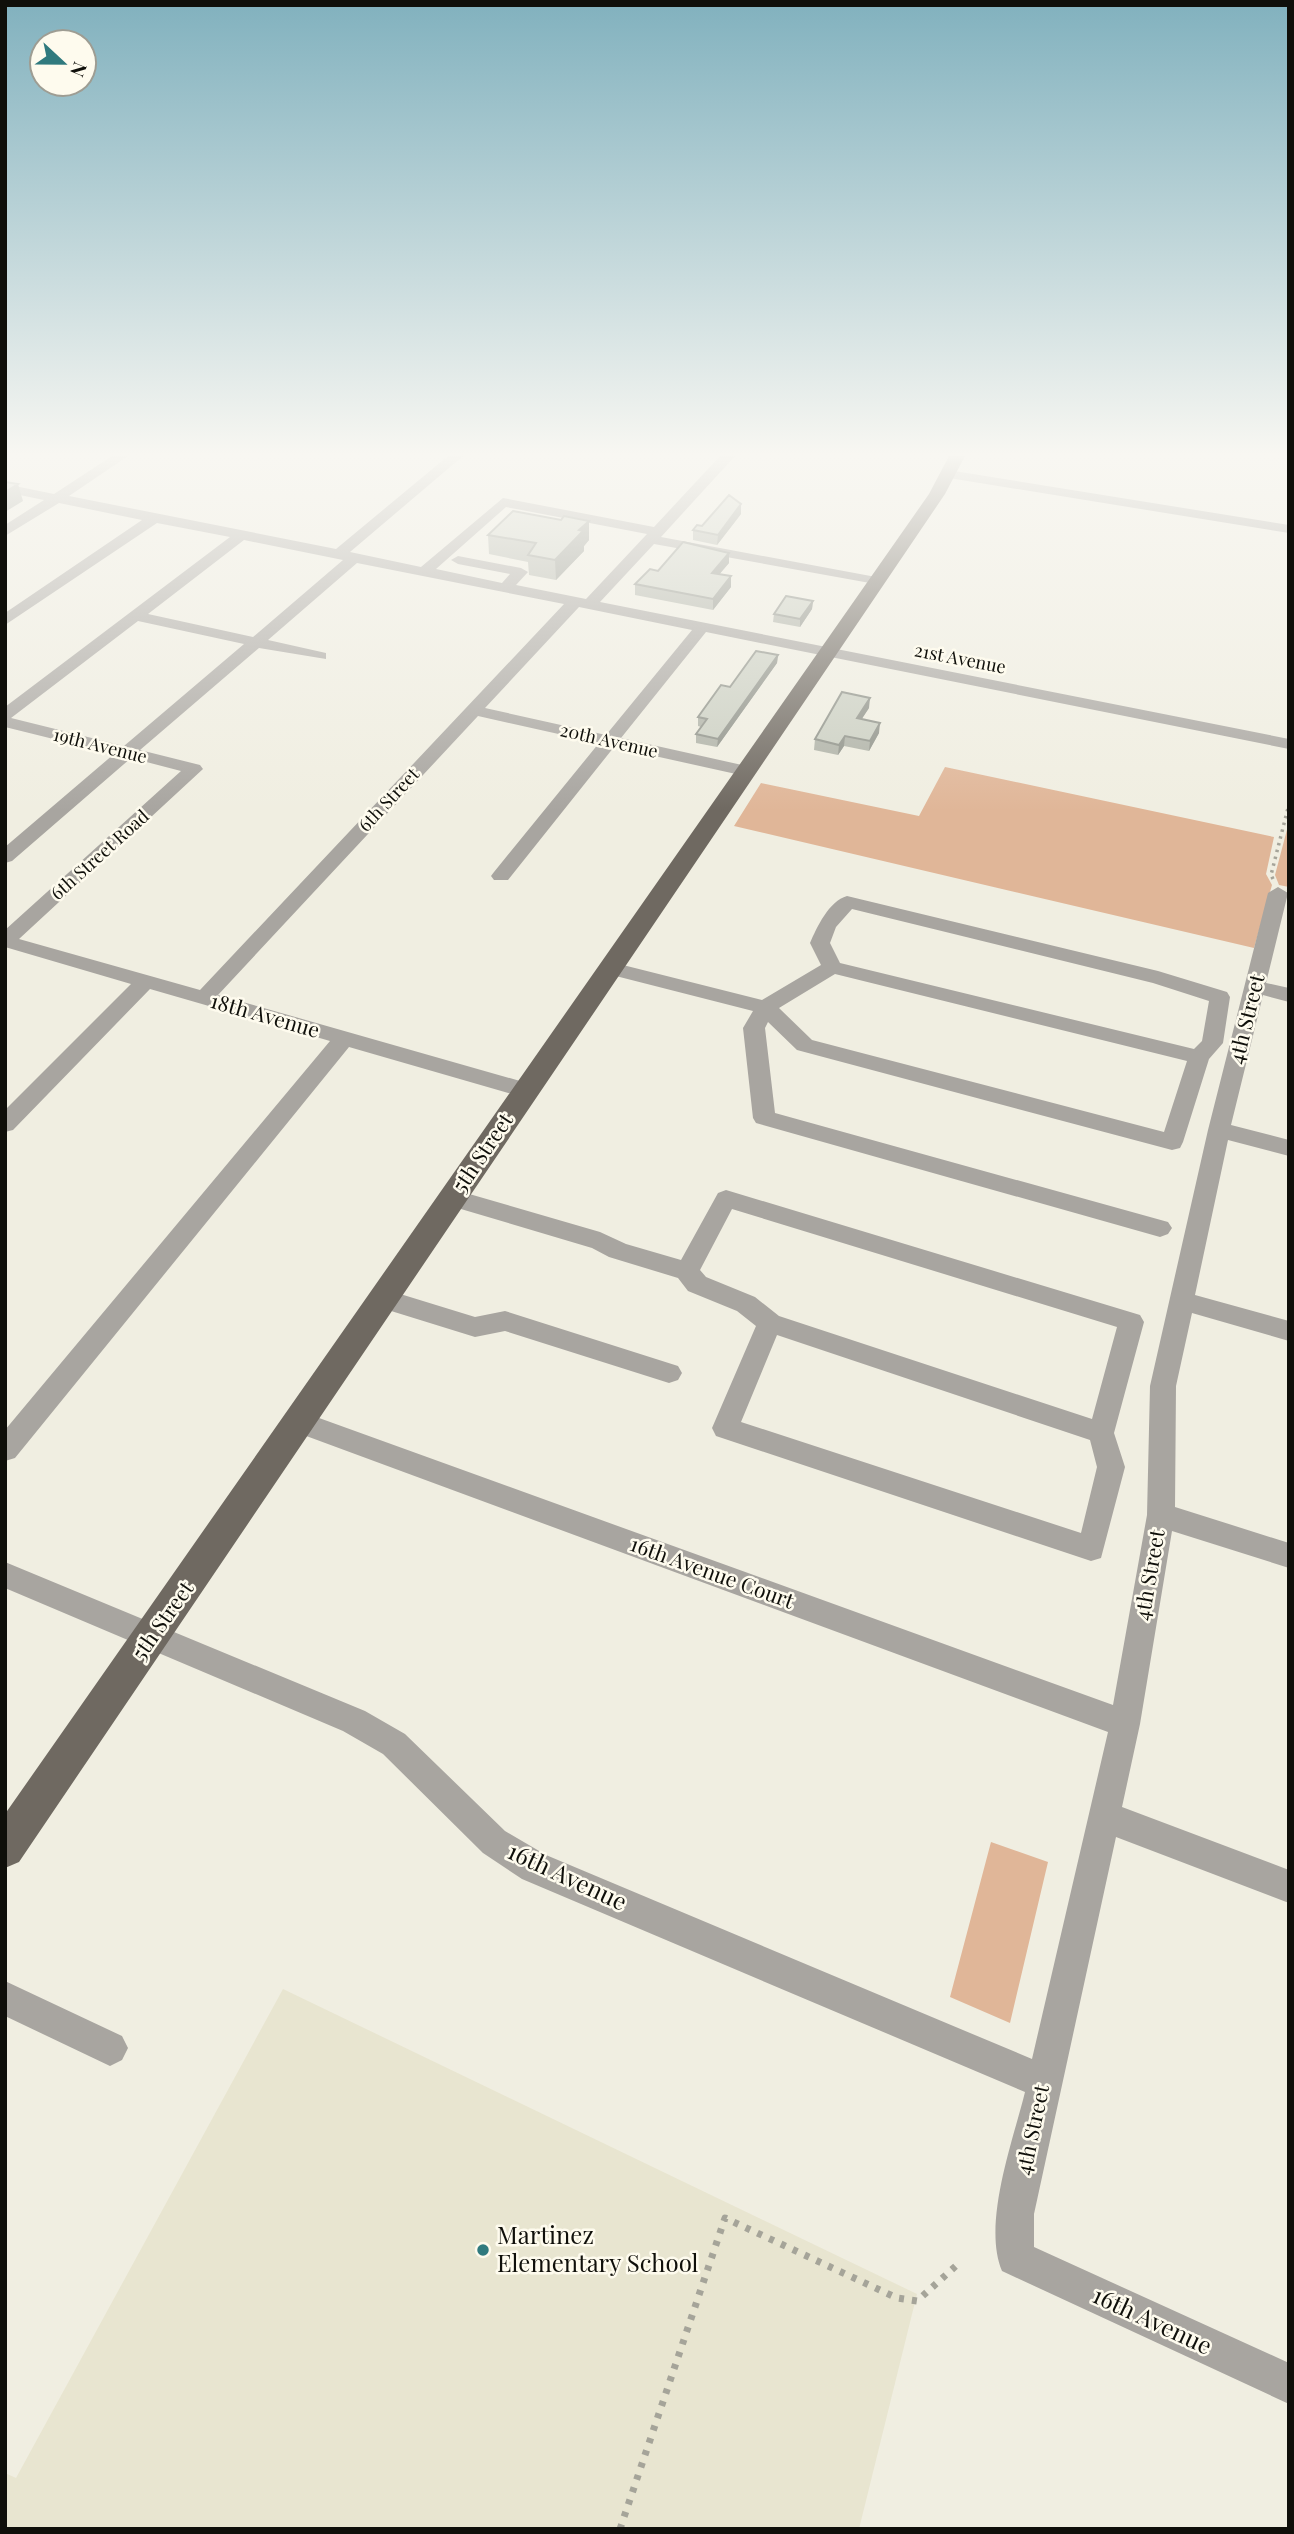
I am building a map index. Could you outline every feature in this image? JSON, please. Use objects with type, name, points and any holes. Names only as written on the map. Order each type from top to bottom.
[{"type":"main road","name":"5th Street","points":[[5,1848],[881,574]]},
{"type":"street","points":[[5,620],[72,574]]},
{"type":"street","points":[[5,715],[191,574]]},
{"type":"street","points":[[5,857],[254,642],[327,574]]},
{"type":"street","name":"21st Avenue","points":[[435,574],[1289,744]]},
{"type":"street","points":[[505,588],[519,574]]},
{"type":"street","name":"6th Street","points":[[204,998],[473,710],[613,574]]},
{"type":"street","points":[[836,574],[876,582]]},
{"type":"street","points":[[136,616],[320,656]]},
{"type":"street","points":[[501,876],[702,627]]},
{"type":"street","name":"20th Avenue","points":[[473,710],[744,771]]},
{"type":"street","name":"19th Avenue","points":[[5,722],[194,769]]},
{"type":"street","name":"6th Street Road","points":[[5,941],[194,769]]},
{"type":"street","name":"4th Street","points":[[1016,2258],[1015,2214],[1125,1724],[1161,1515],[1163,1385],[1219,1130],[1278,892]]},
{"type":"street","points":[[611,968],[765,1007],[805,1045],[1172,1142],[1199,1057],[1212,1043],[1220,997],[1158,978],[847,902],[827,926],[820,943],[832,967]]},
{"type":"street","name":"18th Avenue","points":[[5,941],[526,1090]]},
{"type":"street","points":[[1160,1228],[764,1118],[754,1028],[765,1007],[832,967],[1199,1057]]},
{"type":"street","points":[[5,1124],[145,982]]},
{"type":"street","points":[[1255,987],[1289,995]]},
{"type":"street","points":[[5,1450],[344,1039]]},
{"type":"street","points":[[1219,1130],[1289,1148]]},
{"type":"street","points":[[452,1198],[600,1241],[618,1251],[687,1272],[697,1284],[746,1304],[770,1323],[1101,1433]]},
{"type":"street","points":[[687,1272],[726,1199],[1131,1322],[1101,1433],[1111,1467],[1091,1549],[725,1428],[770,1323]]},
{"type":"street","points":[[384,1299],[475,1327],[505,1321],[669,1373]]},
{"type":"street","points":[[1181,1300],[1289,1331]]},
{"type":"street","name":"16th Avenue Court","points":[[299,1422],[1125,1724]]},
{"type":"street","points":[[1161,1515],[1289,1556]]},
{"type":"street","name":"16th Avenue","points":[[5,1575],[354,1721],[394,1744],[494,1842],[534,1867],[1044,2082]]},
{"type":"street","points":[[1103,1816],[1289,1887]]},
{"type":"street","points":[[5,1998],[110,2048]]},
{"type":"street","name":"16th Avenue","points":[[1016,2258],[1289,2384]]},
{"type":"path","points":[[1278,892],[1271,875],[1289,804]]},
{"type":"path","points":[[620,2529],[725,2218],[897,2298],[917,2301],[958,2264]]},
{"type":"shaded area","points":[[945,767],[1274,837],[1266,874],[1272,885],[1254,948],[734,826],[761,783],[919,816]]},
{"type":"shaded area","points":[[1289,822],[1289,887],[1279,885],[1275,875]]},
{"type":"shaded area","points":[[991,1842],[1048,1862],[1010,2023],[950,1997]]},
{"type":"shaded area","name":"Martinez Elementary School","points":[[283,1989],[917,2294],[859,2529],[5,2529],[5,2473],[16,2478]]},
{"type":"building","points":[[645,574],[731,576],[713,599],[635,584]]},
{"type":"building","points":[[786,596],[813,601],[800,619],[774,614]]},
{"type":"building","points":[[756,651],[778,655],[718,739],[696,734],[707,719],[698,717],[721,685],[730,687]]},
{"type":"building","points":[[842,692],[870,698],[857,718],[880,723],[870,741],[845,736],[839,745],[815,739]]},
{"type":"place","name":"Martinez Elementary School","points":[[483,2250]]}]
